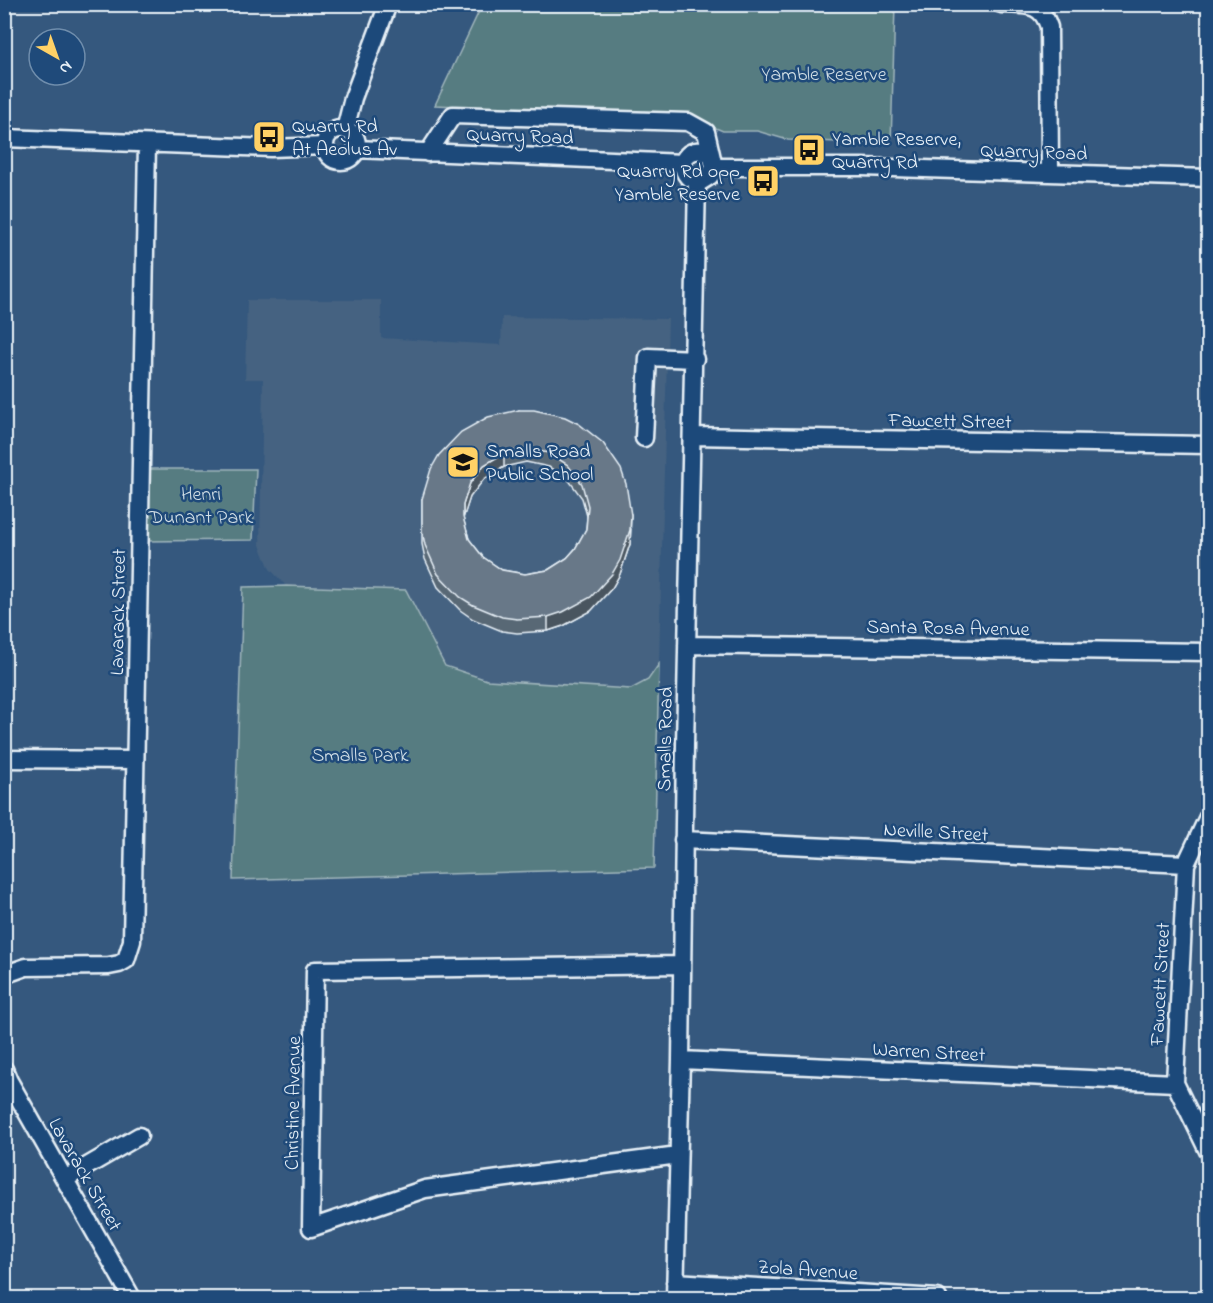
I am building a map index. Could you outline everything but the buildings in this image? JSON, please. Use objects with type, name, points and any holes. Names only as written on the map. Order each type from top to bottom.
[{"type":"street","points":[[345,130],[353,98],[388,4]]},
{"type":"street","points":[[1001,4],[1032,6],[1046,16],[1049,27],[1050,172]]},
{"type":"street","points":[[428,153],[453,116],[688,122],[706,132],[712,161],[710,176],[698,181],[688,177],[685,173],[683,163],[687,154],[702,150],[712,161]]},
{"type":"street","points":[[338,129],[345,130],[354,137],[356,149],[350,158],[339,161],[329,156],[325,146],[326,138],[338,129]]},
{"type":"street","points":[[4,138],[271,148],[325,146]]},
{"type":"street","name":"Lavarack Street","points":[[9,973],[26,967],[119,964],[126,960],[132,940],[147,144]]},
{"type":"street","name":"Quarry Road","points":[[356,149],[683,163]]},
{"type":"street","name":"Quarry Road","points":[[712,161],[1209,178]]},
{"type":"street","name":"Smalls Road","points":[[675,1290],[698,181]]},
{"type":"street","points":[[644,438],[648,357],[695,359]]},
{"type":"street","name":"Fawcett Street","points":[[692,436],[1209,445]]},
{"type":"street","name":"Santa Rosa Avenue","points":[[687,645],[1209,652]]},
{"type":"street","points":[[4,759],[135,760]]},
{"type":"street","name":"Fawcett Street","points":[[1209,817],[1186,864],[1175,1083],[1209,1151]]},
{"type":"street","name":"Neville Street","points":[[683,840],[1186,864]]},
{"type":"street","name":"Christine Avenue","points":[[678,1155],[425,1189],[311,1228],[315,970],[681,965]]},
{"type":"street","name":"Warren Street","points":[[681,1060],[1175,1083]]},
{"type":"street","name":"Lavarack Street","points":[[4,1069],[132,1299]]},
{"type":"street","points":[[65,1179],[139,1136]]},
{"type":"street","name":"Zola Avenue","points":[[675,1290],[938,1299]]},
{"type":"shaded area","name":"Smalls Road Public School","points":[[247,300],[381,300],[381,338],[501,345],[502,317],[668,319],[659,664],[648,680],[631,689],[487,680],[445,666],[406,590],[286,586],[270,569],[260,545],[263,379],[245,379]]},
{"type":"green space","name":"Yamble Reserve","points":[[482,5],[895,5],[891,144],[788,140],[757,131],[723,131],[687,116],[435,105]]},
{"type":"green space","name":"Henri Dunant Park","points":[[149,469],[256,469],[253,540],[145,541]]},
{"type":"green space","name":"Smalls Park","points":[[243,587],[406,590],[445,666],[487,680],[631,689],[648,680],[659,664],[654,868],[233,880]]},
{"type":"place","name":"Quarry Rd At Aeolus Av","points":[[269,137]]},
{"type":"place","name":"Yamble Reserve, Quarry Rd","points":[[809,150]]},
{"type":"place","name":"Quarry Rd opp Yamble Reserve","points":[[763,181]]},
{"type":"place","name":"Smalls Road Public School","points":[[463,462]]}]
